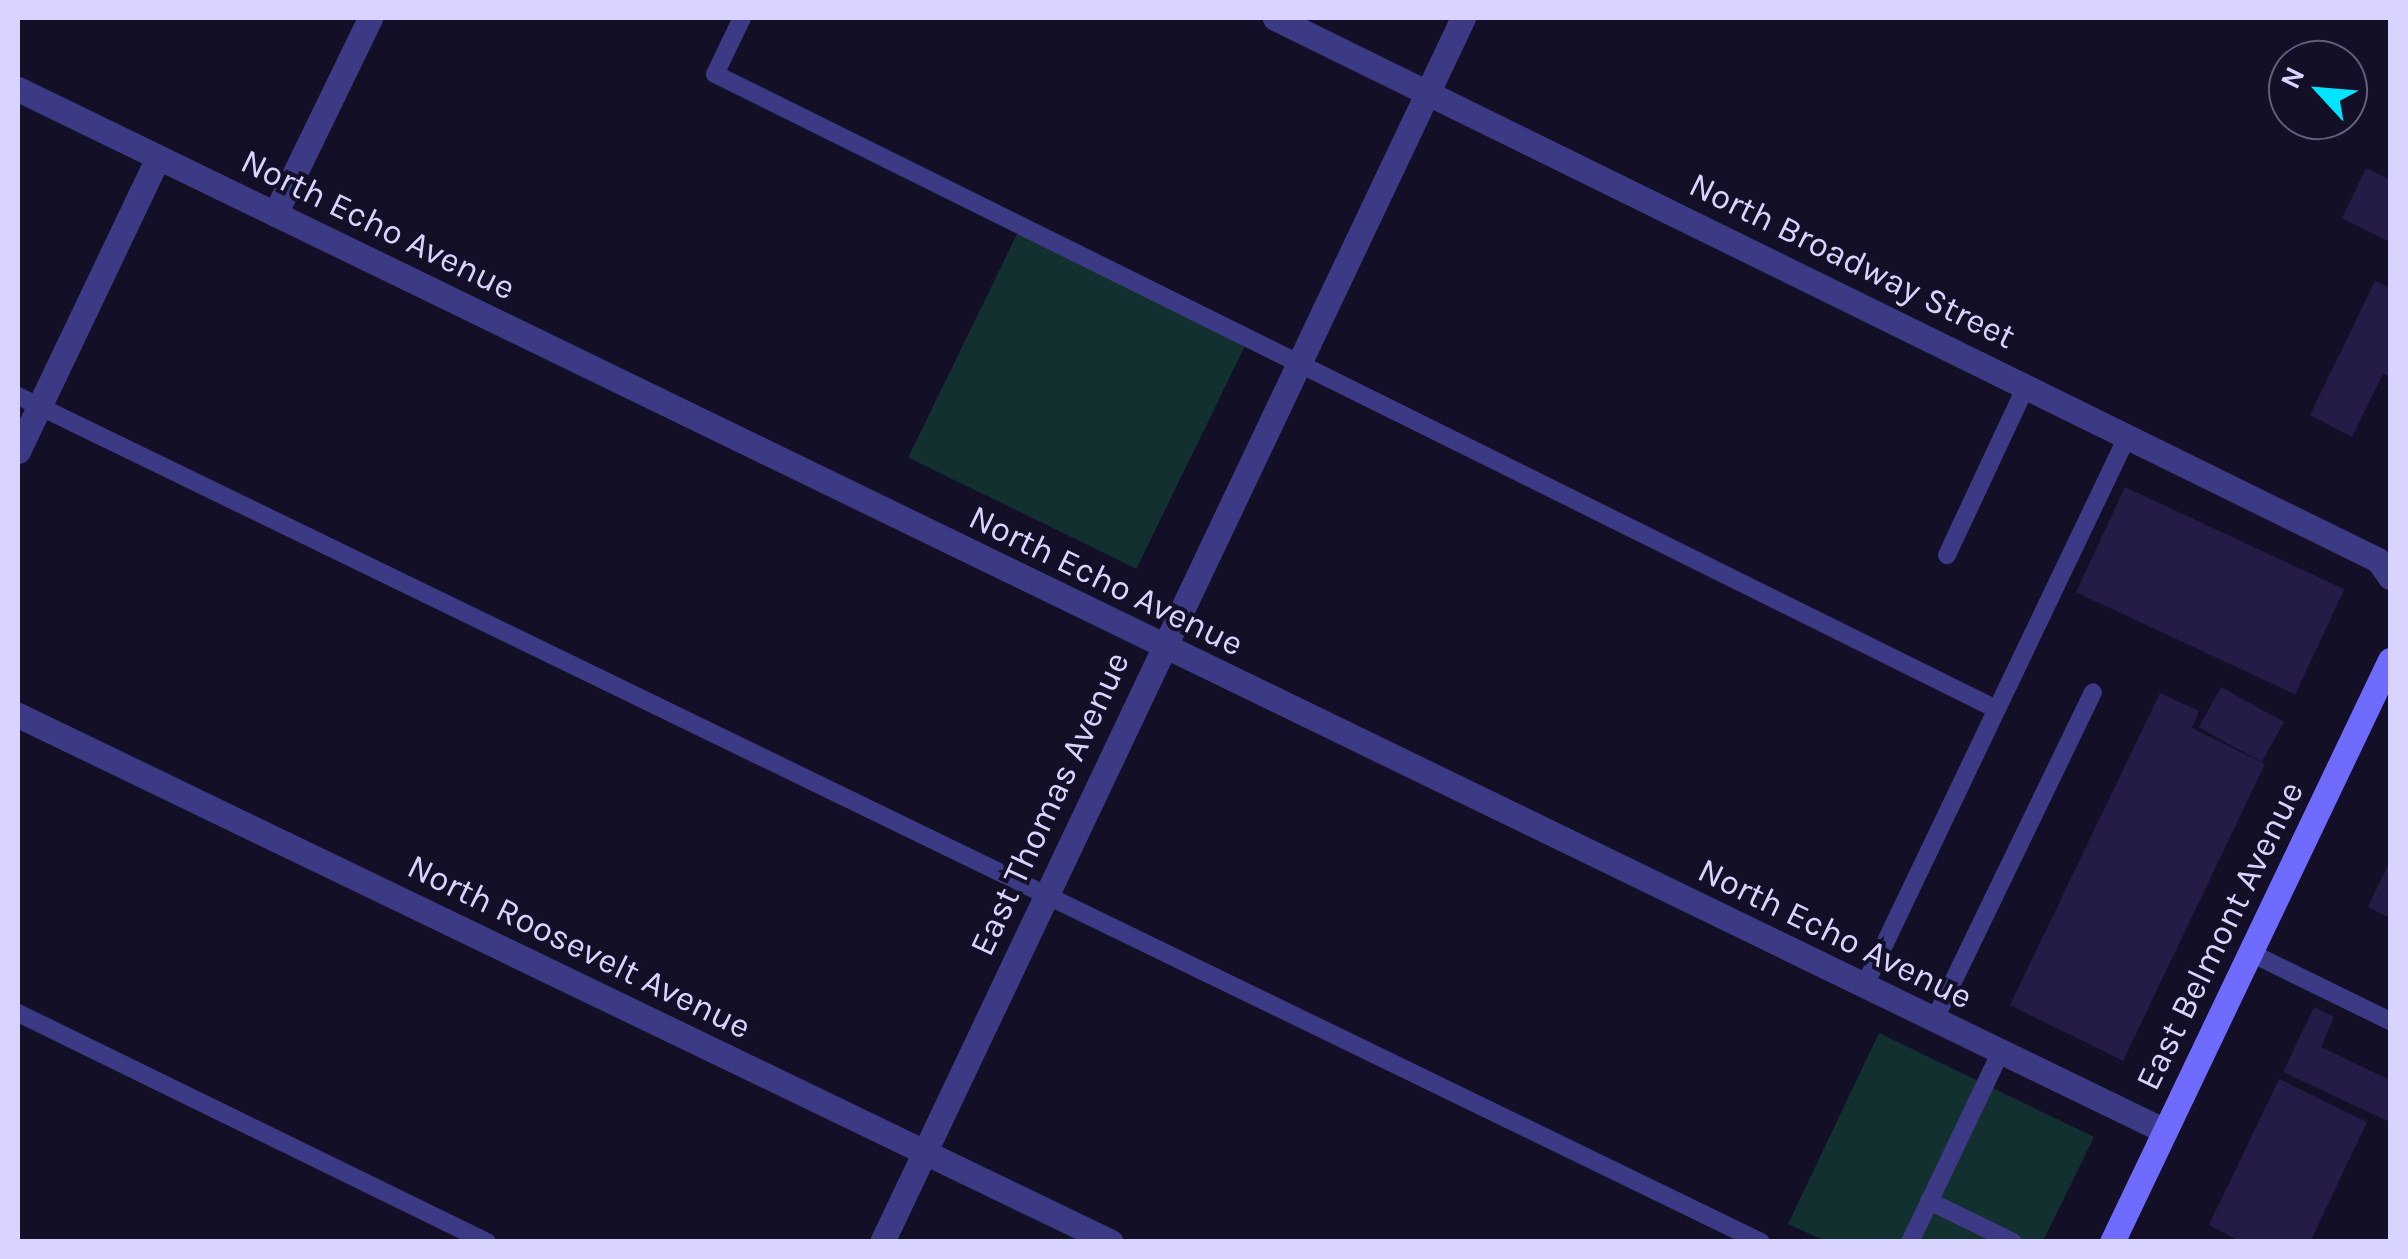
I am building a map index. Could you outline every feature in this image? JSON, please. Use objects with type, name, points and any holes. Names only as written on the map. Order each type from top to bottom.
[{"type":"main road","name":"East Belmont Avenue","points":[[2112,1242],[2390,660]]},
{"type":"street","points":[[275,214],[370,18]]},
{"type":"street","name":"North Broadway Street","points":[[1275,18],[2378,560],[2390,578]]},
{"type":"street","name":"East Thomas Avenue","points":[[882,1242],[1462,18]]},
{"type":"street","name":"North Echo Avenue","points":[[18,90],[2165,1131]]},
{"type":"street","points":[[18,450],[28,401],[158,158]]},
{"type":"street","name":"North Roosevelt Avenue","points":[[18,715],[1111,1242]]},
{"type":"lane","points":[[742,18],[715,74],[1300,360],[1996,709]]},
{"type":"lane","points":[[1947,555],[2026,386]]},
{"type":"lane","points":[[28,401],[1761,1242]]},
{"type":"lane","points":[[1864,987],[2128,435]]},
{"type":"lane","points":[[1934,1021],[2093,692]]},
{"type":"lane","points":[[2251,953],[2390,1020]]},
{"type":"lane","points":[[18,1013],[488,1242]]},
{"type":"lane","points":[[1910,1242],[2000,1053]]},
{"type":"lane","points":[[1929,1200],[2012,1242]]},
{"type":"green space","points":[[1019,230],[1247,341],[1136,569],[908,457]]},
{"type":"green space","points":[[1879,1033],[2094,1137],[2043,1241],[1825,1241],[1788,1224]]},
{"type":"building","points":[[2366,168],[2390,180],[2390,242],[2342,218]]},
{"type":"building","points":[[2375,281],[2390,288],[2390,377],[2383,374],[2352,437],[2310,415]]},
{"type":"building","points":[[2125,487],[2344,589],[2295,694],[2076,592]]},
{"type":"building","points":[[2221,687],[2284,722],[2262,762],[2199,727]]},
{"type":"building","points":[[2160,693],[2199,711],[2192,728],[2265,764],[2123,1061],[2010,1005]]},
{"type":"building","points":[[2390,861],[2390,918],[2368,907]]},
{"type":"building","points":[[2314,1007],[2334,1017],[2321,1047],[2390,1080],[2390,1122],[2283,1072]]},
{"type":"building","points":[[2279,1079],[2367,1122],[2310,1242],[2241,1242],[2209,1225]]}]
